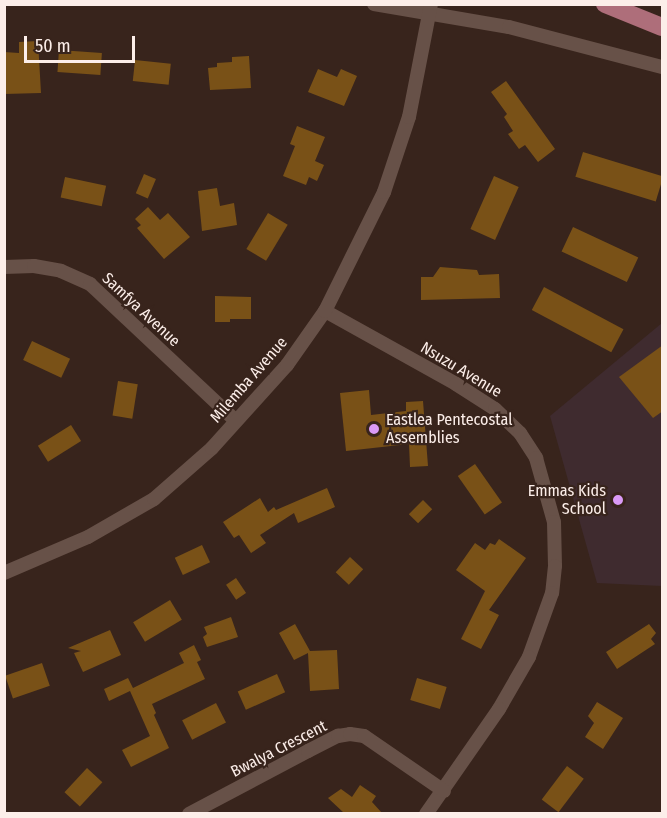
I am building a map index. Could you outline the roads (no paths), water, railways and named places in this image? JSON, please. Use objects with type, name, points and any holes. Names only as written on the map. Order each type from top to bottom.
[{"type":"main road","points":[[605,4],[663,27]]},
{"type":"street","points":[[374,4],[430,9],[663,67]]},
{"type":"street","name":"Milemba Avenue","points":[[4,573],[88,537],[154,499],[212,448],[287,365],[325,311],[384,192],[408,117],[430,9]]},
{"type":"street","name":"Samfya Avenue","points":[[4,267],[34,266],[62,271],[90,284],[235,420]]},
{"type":"street","name":"Nsuzu Avenue","points":[[325,311],[456,384],[495,409],[520,433],[536,458],[554,522],[555,566],[552,593],[529,657],[499,708],[444,791],[426,813]]},
{"type":"street","name":"Bwalya Crescent","points":[[189,813],[338,736],[350,734],[364,736],[444,791]]},
{"type":"place","name":"Eastlea Pentecostal Assemblies","points":[[374,429]]},
{"type":"place","name":"Emmas Kids School","points":[[618,500]]}]
